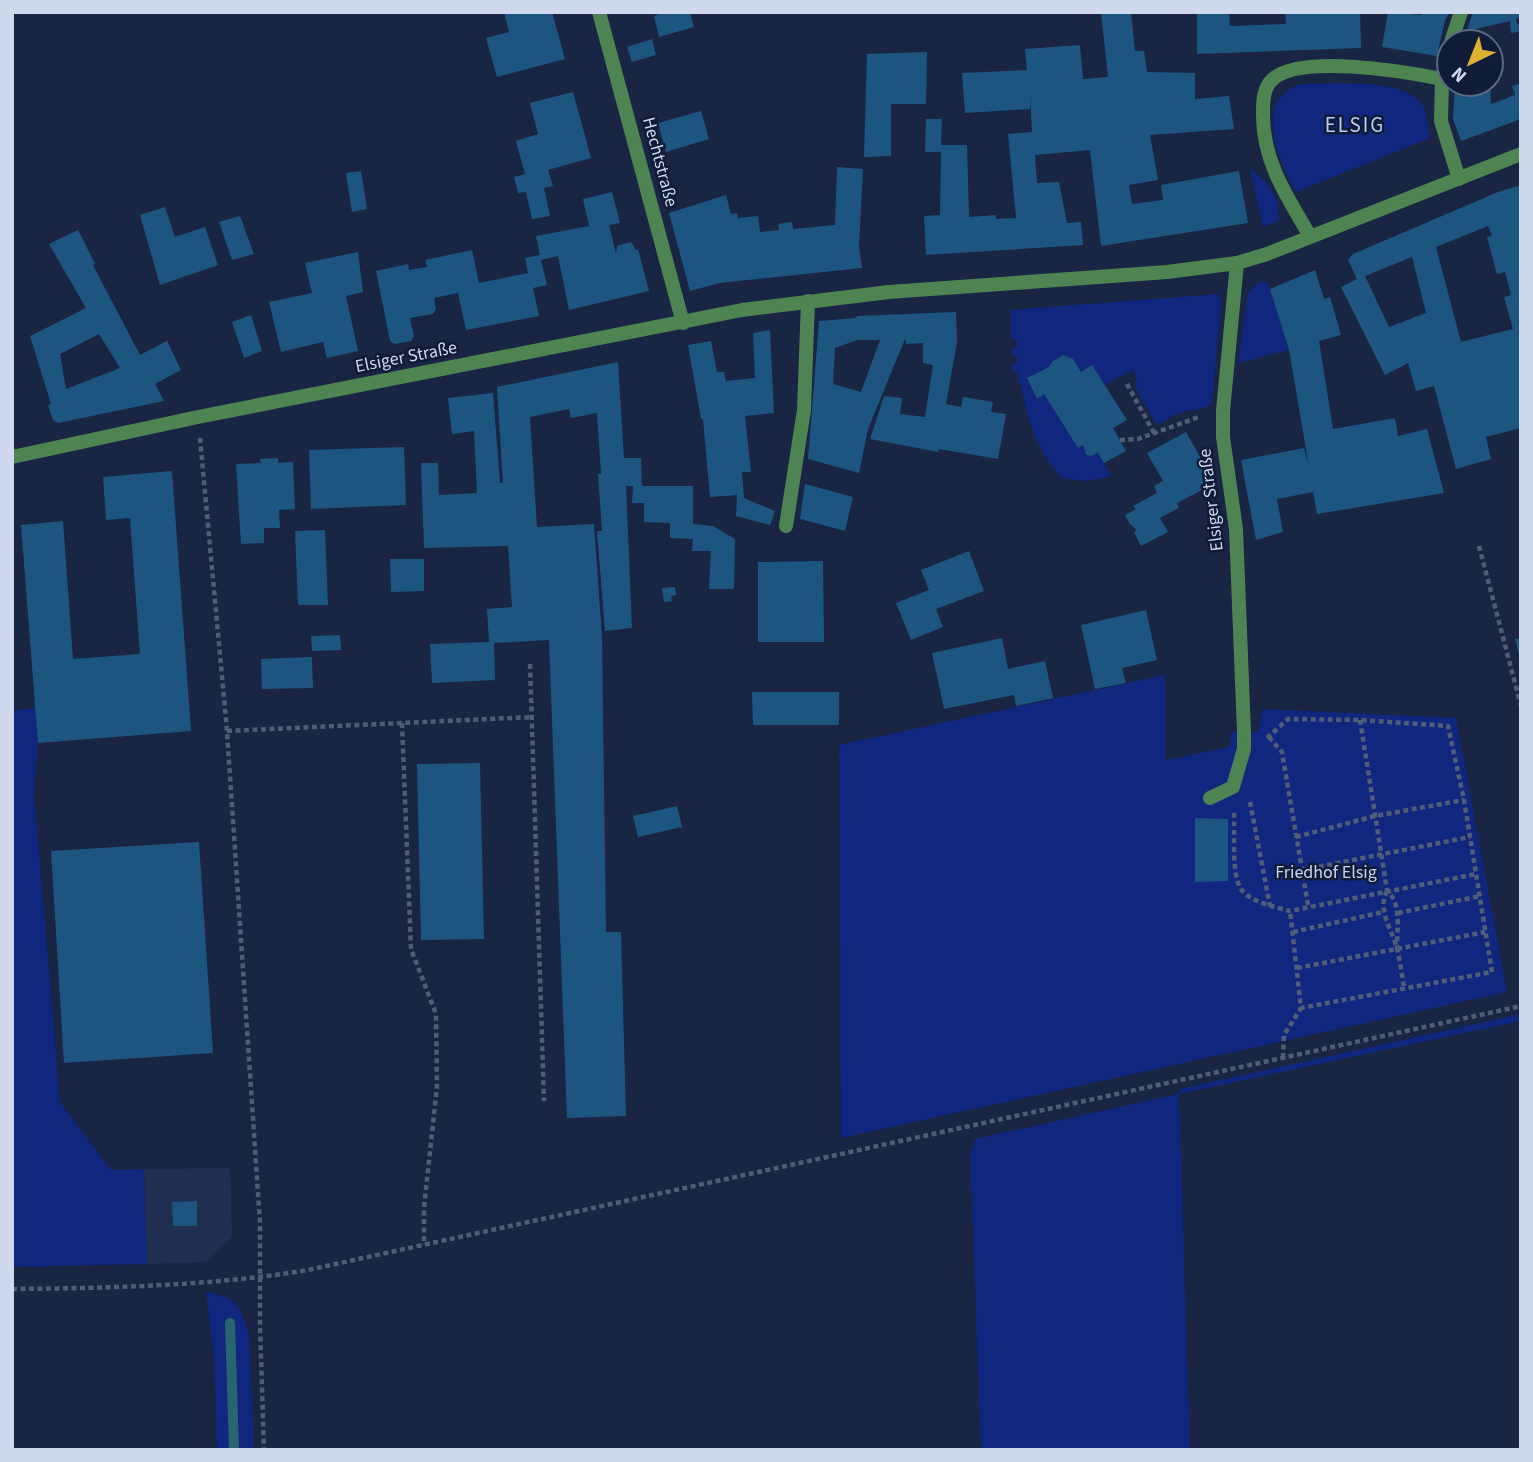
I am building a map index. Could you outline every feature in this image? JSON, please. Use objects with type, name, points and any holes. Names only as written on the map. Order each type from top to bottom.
[{"type":"street","name":"Hechtstraße","points":[[599,12],[683,323]]},
{"type":"street","points":[[1310,236],[1280,183],[1268,155],[1263,124],[1263,98],[1269,83],[1282,74],[1298,69],[1329,67],[1371,67],[1435,78]]},
{"type":"street","points":[[1441,98],[1441,121],[1460,179]]},
{"type":"street","name":"Elsiger Straße","points":[[12,457],[198,417],[742,310],[889,292],[1167,272],[1237,263],[1521,154]]},
{"type":"street","name":"Elsiger Straße","points":[[1233,787],[1244,750],[1244,732],[1236,529],[1223,437],[1223,411],[1237,263]]},
{"type":"street","points":[[786,526],[804,410],[808,301]]},
{"type":"street","points":[[1210,798],[1233,787]]},
{"type":"path","points":[[1127,384],[1154,433]]},
{"type":"path","points":[[198,417],[227,731],[260,1223],[264,1450]]},
{"type":"path","points":[[1120,440],[1138,439],[1189,419]]},
{"type":"path","points":[[1479,546],[1521,706]]},
{"type":"path","points":[[530,664],[544,1101]]},
{"type":"path","points":[[227,731],[533,717]]},
{"type":"path","points":[[1244,750],[1269,737],[1288,719],[1360,720],[1448,726],[1464,800],[1492,972],[1301,1008]]},
{"type":"path","points":[[1360,720],[1387,890],[1384,912],[1397,948],[1404,987]]},
{"type":"path","points":[[402,723],[411,949],[436,1014],[437,1087],[424,1207],[424,1245]]},
{"type":"path","points":[[1269,737],[1282,752],[1308,905]]},
{"type":"path","points":[[1233,787],[1236,878],[1242,891],[1270,906],[1290,911],[1308,905],[1476,874]]},
{"type":"path","points":[[1296,837],[1375,816],[1464,800]]},
{"type":"path","points":[[1250,801],[1270,906]]},
{"type":"path","points":[[1301,870],[1470,837]]},
{"type":"path","points":[[1387,890],[1394,897],[1398,913],[1397,948]]},
{"type":"path","points":[[1398,913],[1480,896]]},
{"type":"path","points":[[1283,1058],[1284,1035],[1301,1008],[1290,911]]},
{"type":"path","points":[[1293,932],[1384,912]]},
{"type":"path","points":[[1297,968],[1485,932]]},
{"type":"path","points":[[12,1289],[85,1288],[261,1278],[424,1245],[1521,1006]]},
{"type":"shaded area","points":[[230,1168],[232,1237],[207,1262],[147,1264],[144,1169]]},
{"type":"green space","points":[[1302,84],[1367,84],[1401,90],[1423,106],[1430,138],[1296,192],[1277,148],[1273,116],[1277,102],[1286,91]]},
{"type":"green space","points":[[1250,169],[1268,185],[1277,205],[1278,221],[1263,227]]},
{"type":"green space","points":[[1266,281],[1289,350],[1238,363],[1248,293],[1258,283]]},
{"type":"green space","points":[[1218,294],[1221,302],[1212,403],[1208,406],[1182,412],[1156,424],[1135,386],[1137,378],[1132,370],[1105,385],[1092,365],[1081,372],[1073,359],[1063,355],[1049,367],[1027,378],[1036,399],[1044,394],[1078,448],[1083,445],[1086,455],[1098,453],[1112,476],[1085,481],[1062,478],[1037,441],[1017,371],[1012,371],[1012,364],[1017,364],[1017,356],[1012,355],[1012,348],[1017,347],[1016,339],[1011,338],[1011,310]]},
{"type":"green space","name":"Friedhof Elsig","points":[[1165,675],[1165,760],[1230,747],[1231,732],[1258,732],[1263,709],[1456,718],[1507,992],[841,1138],[839,745]]},
{"type":"green space","points":[[36,708],[38,743],[34,794],[60,1102],[111,1170],[144,1169],[147,1264],[12,1267],[12,711]]},
{"type":"green space","points":[[1521,1014],[1521,1021],[1179,1094],[1190,1450],[981,1450],[970,1154],[975,1139],[1178,1094],[1180,1089]]},
{"type":"green space","points":[[206,1292],[224,1296],[235,1304],[249,1334],[254,1450],[217,1450],[214,1358]]},
{"type":"building","points":[[504,12],[552,12],[565,59],[497,77],[486,38],[509,32]]},
{"type":"building","points":[[656,12],[690,12],[694,27],[659,37],[654,16],[657,15]]},
{"type":"building","points":[[1101,12],[1131,12],[1135,51],[1144,51],[1147,72],[1195,73],[1195,99],[1229,96],[1234,129],[1150,135],[1158,180],[1129,185],[1132,204],[1163,200],[1161,185],[1239,171],[1248,223],[1101,246],[1090,150],[1035,155],[1037,183],[1059,182],[1067,223],[1081,222],[1083,245],[926,255],[924,216],[940,215],[941,152],[925,152],[926,119],[942,119],[941,145],[967,145],[969,217],[996,215],[996,219],[1016,218],[1008,134],[1032,132],[1030,94],[1030,109],[965,113],[962,73],[1027,70],[1025,49],[1080,45],[1083,79],[1108,77]]},
{"type":"building","points":[[1197,12],[1229,12],[1230,26],[1286,24],[1285,12],[1360,12],[1361,48],[1197,54]]},
{"type":"building","points":[[1388,12],[1421,15],[1422,12],[1450,12],[1443,28],[1435,28],[1435,56],[1382,47]]},
{"type":"building","points":[[1473,12],[1521,12],[1521,18],[1516,19],[1517,24],[1521,24],[1521,31],[1511,33],[1510,21],[1468,28]]},
{"type":"building","points":[[652,39],[656,55],[632,62],[627,47]]},
{"type":"building","points":[[927,52],[926,104],[891,104],[891,156],[864,157],[867,54]]},
{"type":"building","points":[[1521,83],[1521,119],[1461,141],[1453,119],[1454,98],[1491,98],[1491,104],[1515,95],[1512,86]]},
{"type":"building","points":[[573,92],[591,158],[548,170],[553,186],[544,188],[550,216],[532,219],[526,192],[518,193],[514,177],[525,174],[516,141],[538,134],[530,103]]},
{"type":"building","points":[[701,111],[709,139],[666,152],[658,123]]},
{"type":"building","points":[[837,167],[863,169],[859,247],[862,268],[720,283],[690,291],[669,213],[726,195],[731,214],[737,213],[738,218],[758,216],[760,232],[779,230],[778,224],[792,222],[793,229],[835,225]]},
{"type":"building","points":[[361,171],[367,209],[352,212],[346,173]]},
{"type":"building","points":[[1521,185],[1521,428],[1486,437],[1491,459],[1456,469],[1434,386],[1416,391],[1408,363],[1385,375],[1341,287],[1357,279],[1348,260],[1353,254],[1498,192]],"holes":[[[1488,226],[1492,236],[1487,237],[1497,274],[1505,272],[1511,295],[1504,297],[1513,329],[1461,342],[1436,247]],[[1412,257],[1426,313],[1389,327],[1365,276]]]},
{"type":"building","points":[[612,192],[620,223],[609,225],[616,254],[617,246],[631,242],[636,250],[638,249],[649,291],[569,310],[558,256],[541,260],[547,285],[533,288],[539,316],[466,330],[458,293],[434,298],[436,309],[433,314],[410,318],[414,336],[411,341],[395,344],[390,341],[376,271],[408,264],[409,270],[427,267],[425,260],[472,250],[479,283],[528,273],[525,258],[540,255],[536,236],[589,226],[583,199]]},
{"type":"building","points":[[165,207],[175,237],[205,227],[218,265],[160,285],[140,215]]},
{"type":"building","points":[[240,216],[254,254],[232,260],[219,222]]},
{"type":"building","points":[[78,230],[95,264],[93,265],[140,355],[167,341],[181,370],[155,384],[164,401],[58,423],[53,420],[48,405],[51,404],[30,336],[86,308],[49,244]],"holes":[[[99,334],[120,368],[66,389],[60,354]]]},
{"type":"building","points":[[358,252],[363,292],[346,296],[358,351],[327,358],[323,342],[281,352],[269,302],[312,293],[305,263]]},
{"type":"building","points":[[1315,270],[1324,299],[1330,297],[1341,335],[1319,341],[1333,429],[1395,418],[1398,436],[1427,429],[1444,493],[1317,514],[1313,492],[1277,499],[1283,532],[1256,540],[1241,460],[1304,448],[1309,467],[1289,350],[1270,289]]},
{"type":"building","points":[[956,312],[957,342],[946,404],[961,407],[963,397],[993,402],[991,412],[1006,414],[998,459],[939,449],[938,452],[870,439],[884,396],[902,398],[900,414],[925,417],[933,365],[923,363],[923,343],[906,344],[905,339],[868,429],[859,473],[808,459],[819,321],[857,316]],"holes":[[[857,340],[880,340],[861,392],[833,384],[835,348]]]},
{"type":"building","points":[[251,315],[262,351],[244,358],[232,322]]},
{"type":"building","points":[[770,330],[774,413],[745,416],[751,472],[742,472],[744,498],[775,511],[770,525],[736,516],[737,495],[710,497],[703,419],[688,345],[711,341],[717,372],[724,372],[726,381],[755,378],[753,333]]},
{"type":"building","points":[[1063,355],[1073,359],[1081,372],[1092,365],[1127,420],[1113,428],[1126,451],[1104,463],[1098,453],[1086,455],[1083,445],[1078,448],[1044,394],[1037,399],[1027,378],[1049,367]]},
{"type":"building","points":[[618,362],[624,458],[641,458],[642,486],[693,486],[693,524],[713,526],[735,539],[734,589],[709,589],[711,551],[692,551],[693,539],[670,538],[670,523],[644,522],[644,503],[632,503],[633,486],[626,486],[632,628],[605,631],[597,531],[602,531],[597,413],[571,418],[569,409],[530,417],[537,527],[594,524],[602,637],[606,932],[621,932],[626,1116],[567,1118],[549,640],[494,643],[495,680],[432,683],[430,644],[489,642],[487,609],[512,607],[508,546],[424,548],[421,463],[438,463],[439,495],[477,493],[474,431],[452,434],[448,398],[493,393],[500,483],[503,483],[497,387]]},
{"type":"building","points":[[1186,432],[1215,483],[1177,503],[1179,508],[1160,518],[1168,532],[1141,546],[1134,532],[1137,530],[1125,515],[1136,509],[1133,506],[1157,493],[1154,486],[1163,481],[1147,453]]},
{"type":"building","points":[[404,447],[406,505],[311,509],[309,450]]},
{"type":"building","points":[[278,458],[278,463],[293,462],[295,509],[279,510],[280,528],[264,528],[264,543],[241,544],[236,464],[261,463],[260,459]]},
{"type":"building","points":[[172,471],[191,731],[38,743],[21,525],[63,521],[73,659],[140,654],[130,518],[106,520],[103,477]]},
{"type":"building","points":[[805,484],[853,497],[845,531],[800,519]]},
{"type":"building","points":[[325,530],[328,605],[298,605],[295,531]]},
{"type":"building","points":[[969,551],[984,591],[936,609],[943,627],[911,640],[896,603],[929,590],[921,570]]},
{"type":"building","points":[[390,559],[424,559],[424,591],[391,592]]},
{"type":"building","points":[[823,561],[824,642],[758,642],[758,562]]},
{"type":"building","points":[[675,587],[676,595],[671,596],[672,601],[664,602],[662,588]]},
{"type":"building","points":[[1146,610],[1157,660],[1122,668],[1126,683],[1095,689],[1081,625]]},
{"type":"building","points":[[340,635],[341,650],[312,651],[311,636]]},
{"type":"building","points":[[1002,638],[1008,669],[1045,661],[1053,698],[1016,706],[1014,695],[944,709],[932,653]]},
{"type":"building","points":[[1521,638],[1521,659],[1520,659],[1515,639]]},
{"type":"building","points":[[312,657],[313,688],[262,689],[261,659]]},
{"type":"building","points":[[752,692],[839,692],[839,725],[753,725]]},
{"type":"building","points":[[480,763],[484,939],[421,940],[417,764]]},
{"type":"building","points":[[677,806],[682,827],[638,837],[633,816]]},
{"type":"building","points":[[1195,818],[1228,819],[1228,881],[1195,882]]},
{"type":"building","points":[[199,842],[213,1053],[64,1063],[51,851]]},
{"type":"building","points":[[197,1201],[197,1226],[173,1226],[172,1202]]},
{"type":"waterway","points":[[230,1323],[234,1450]]},
{"type":"district","name":"ELSIG","points":[[1355,125]]}]
